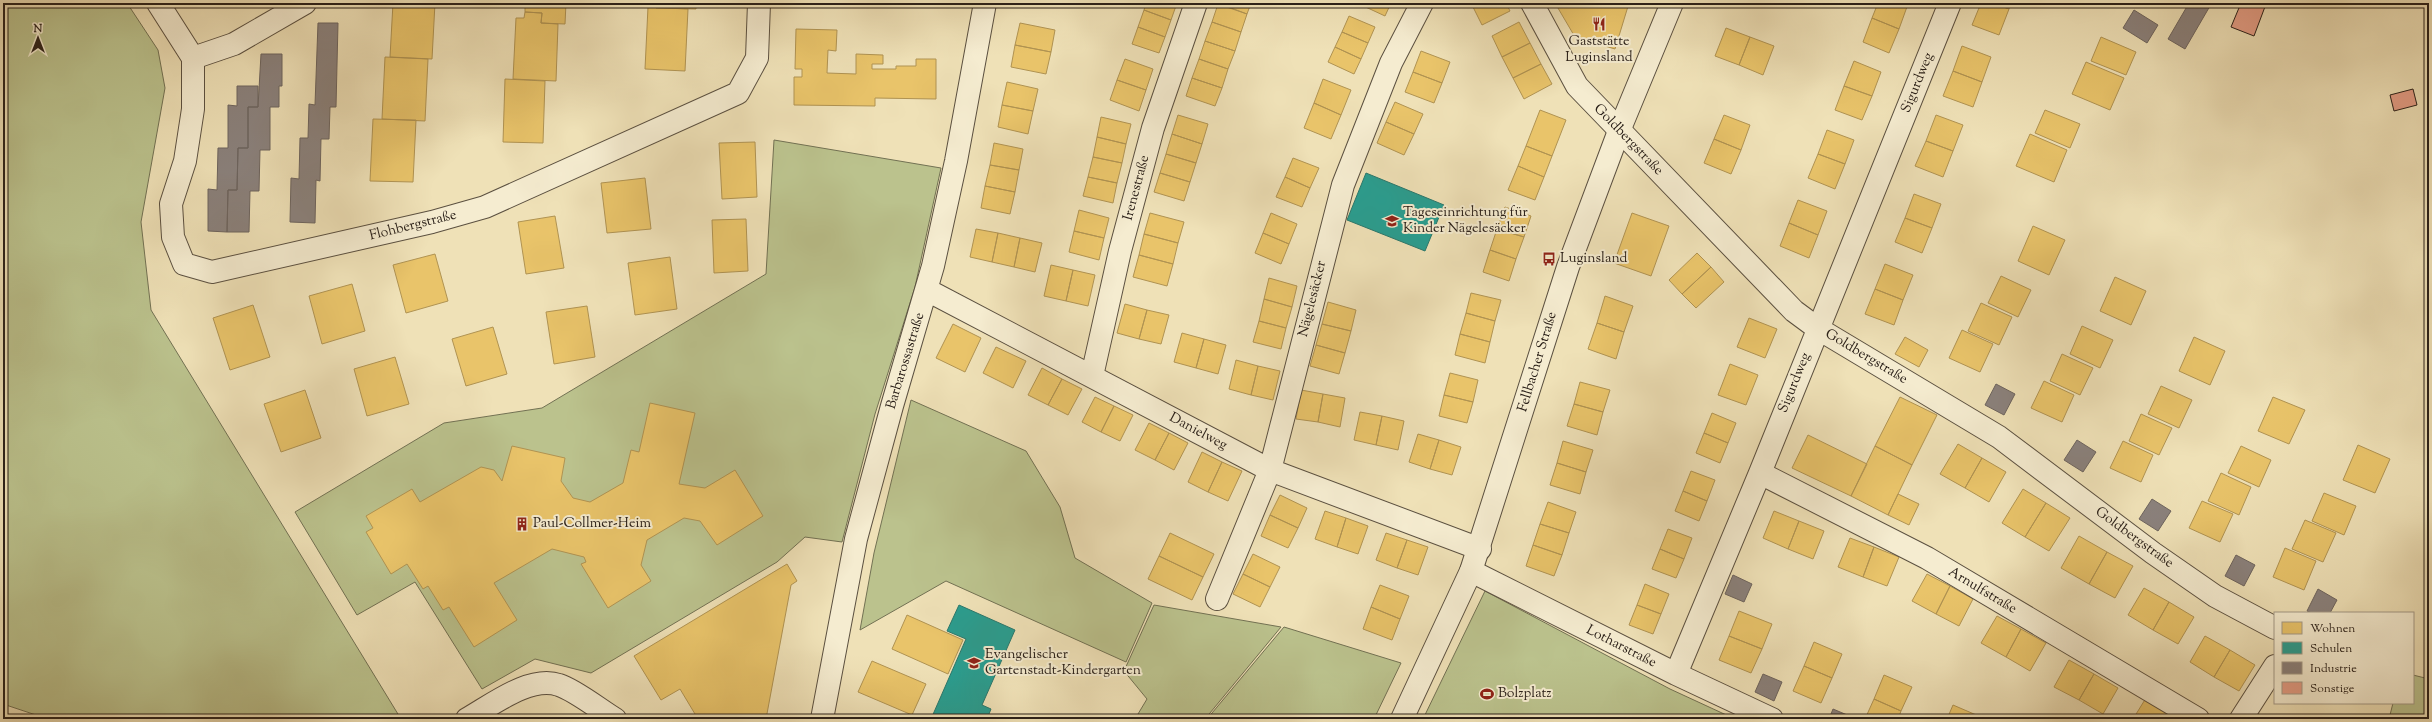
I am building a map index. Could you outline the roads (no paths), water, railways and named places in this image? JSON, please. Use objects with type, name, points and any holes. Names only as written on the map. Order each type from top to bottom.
[{"type":"street","points":[[158,3],[193,58],[234,44],[305,3]]},
{"type":"street","name":"Flohbergstraße","points":[[193,58],[193,109],[185,161],[172,204],[173,237],[184,264],[212,272],[432,222],[486,207],[738,93],[757,58],[758,3]]},
{"type":"street","name":"Barbarossastraße","points":[[822,719],[856,539],[892,406],[927,290],[956,161],[985,3]]},
{"type":"street","name":"Irenestraße","points":[[1092,376],[1120,251],[1153,128],[1196,3]]},
{"type":"street","name":"Nägelesäcker","points":[[1217,599],[1270,470],[1343,185],[1391,63],[1422,3]]},
{"type":"street","name":"Goldbergstraße","points":[[1532,3],[1577,86],[1794,312],[1817,328],[1999,437],[2153,553],[2215,596],[2274,627]]},
{"type":"street","name":"Fellbacher Straße","points":[[1402,719],[1480,549],[1568,267],[1619,131],[1672,3]]},
{"type":"street","name":"Sigurdweg","points":[[1676,674],[1760,474],[1817,328],[1950,3]]},
{"type":"street","name":"Danielweg","points":[[927,290],[1270,470],[1480,549]]},
{"type":"street","name":"Arnulfstraße","points":[[1760,474],[1928,558],[2198,719]]},
{"type":"street","name":"Lotharstraße","points":[[1471,571],[1676,674],[1772,719]]},
{"type":"street","points":[[2241,719],[2274,668]]},
{"type":"street","points":[[467,719],[524,687],[543,682],[560,685],[615,719]]},
{"type":"place","name":"Gaststätte Luginsland","points":[[1599,24]]},
{"type":"place","name":"Tageseinrichtung für Kinder Nägelesäcker","points":[[1392,221]]},
{"type":"place","name":"Luginsland","points":[[1549,259]]},
{"type":"place","name":"Paul-Collmer-Heim","points":[[522,524]]},
{"type":"place","name":"Evangelischer Gartenstadt-Kindergarten","points":[[974,663]]},
{"type":"place","name":"Bolzplatz","points":[[1487,694]]}]
